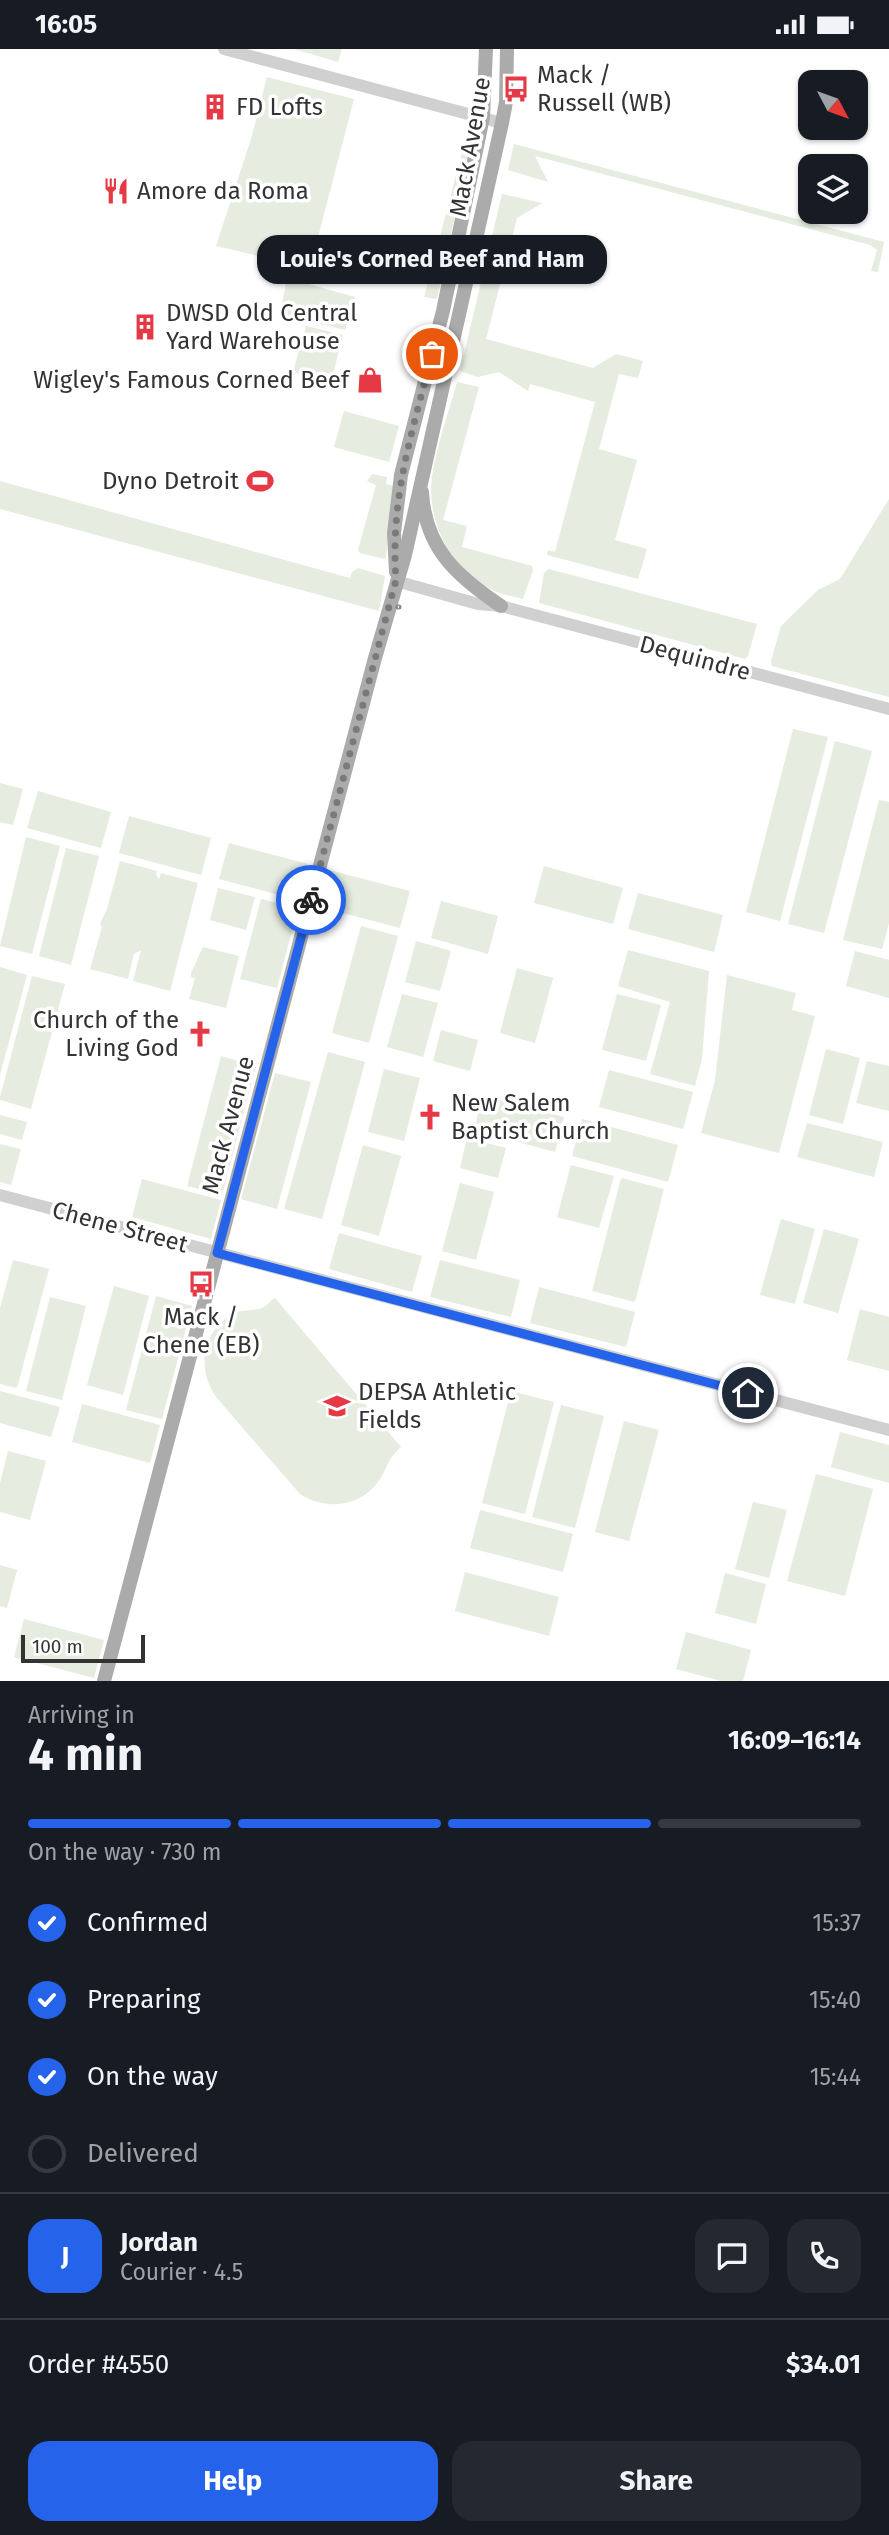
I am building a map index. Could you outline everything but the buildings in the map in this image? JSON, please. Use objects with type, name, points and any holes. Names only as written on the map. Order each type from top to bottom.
[{"type":"main road","name":"Mack Avenue","points":[[402,582],[394,533],[401,475],[443,311],[482,117],[486,49]]},
{"type":"main road","name":"Mack Avenue","points":[[104,1681],[217,1253],[402,582],[405,555],[502,123],[508,49]]},
{"type":"main road","points":[[485,78],[497,84],[507,79]]},
{"type":"main road","points":[[475,150],[482,142],[489,142],[494,146],[495,153]]},
{"type":"main road","points":[[424,386],[430,387],[435,394],[430,441]]},
{"type":"main road","points":[[423,474],[423,500],[436,544],[458,574],[502,606]]},
{"type":"street","points":[[224,49],[502,123]]},
{"type":"street","name":"Dequindre","points":[[402,582],[478,604],[502,606],[889,709]]},
{"type":"street","name":"Chene Street","points":[[0,1195],[889,1430]]},
{"type":"shaded area","points":[[294,49],[342,49],[338,62]]},
{"type":"shaded area","points":[[267,77],[354,99],[310,268],[216,246],[251,139]]},
{"type":"shaded area","points":[[468,130],[472,131],[472,134],[438,295],[436,299],[424,297]]},
{"type":"shaded area","points":[[514,144],[798,219],[798,224],[816,224],[884,242],[878,272],[871,271],[877,250],[870,245],[535,156],[548,182],[508,170]]},
{"type":"shaded area","points":[[502,194],[542,203],[517,218],[486,339],[593,368],[616,354],[643,361],[638,378],[619,374],[599,449],[637,460],[615,540],[647,549],[638,579],[547,555],[548,550],[555,552],[595,402],[530,384],[528,391],[499,372],[478,377],[460,371]]},
{"type":"shaded area","points":[[287,278],[355,297],[345,330],[280,314]]},
{"type":"shaded area","points":[[306,326],[343,335],[331,382],[293,372]]},
{"type":"shaded area","points":[[457,382],[479,387],[443,520],[467,526],[462,547],[532,566],[523,599],[497,592],[467,573],[446,545],[438,529],[433,512],[432,477]]},
{"type":"shaded area","points":[[344,411],[399,426],[389,462],[334,447]]},
{"type":"shaded area","points":[[372,474],[387,477],[386,484],[393,486],[384,559],[360,553],[358,550],[376,485],[367,481]]},
{"type":"shaded area","points":[[0,481],[350,578],[352,572],[358,568],[385,576],[379,611],[0,509]]},
{"type":"shaded area","points":[[889,499],[889,697],[772,666],[781,626],[818,590],[840,579]]},
{"type":"shaded area","points":[[549,569],[757,624],[748,656],[745,659],[539,603],[544,573]]},
{"type":"shaded area","points":[[793,729],[828,737],[780,921],[746,912]]},
{"type":"shaded area","points":[[835,741],[872,751],[824,933],[788,924]]},
{"type":"shaded area","points":[[0,783],[23,789],[13,825],[0,822]]},
{"type":"shaded area","points":[[38,791],[111,812],[101,848],[27,828]]},
{"type":"shaded area","points":[[879,800],[889,802],[889,923],[882,949],[843,940]]},
{"type":"shaded area","points":[[129,816],[211,838],[201,875],[119,853]]},
{"type":"shaded area","points":[[26,837],[60,846],[32,954],[0,946]]},
{"type":"shaded area","points":[[229,843],[308,864],[298,900],[219,879]]},
{"type":"shaded area","points":[[66,848],[99,856],[71,965],[39,956]]},
{"type":"shaded area","points":[[120,861],[157,871],[159,879],[161,873],[198,883],[170,991],[133,981],[141,950],[134,954],[128,979],[90,969],[102,927],[100,924],[107,909]]},
{"type":"shaded area","points":[[544,866],[623,888],[613,924],[534,903]]},
{"type":"shaded area","points":[[329,870],[410,891],[400,928],[320,907]]},
{"type":"shaded area","points":[[218,888],[255,897],[246,930],[210,920]]},
{"type":"shaded area","points":[[638,893],[723,915],[714,952],[628,929]]},
{"type":"shaded area","points":[[261,899],[298,908],[277,988],[240,979]]},
{"type":"shaded area","points":[[441,901],[498,916],[488,954],[431,938]]},
{"type":"shaded area","points":[[361,926],[398,936],[369,1043],[332,1033]]},
{"type":"shaded area","points":[[416,941],[451,951],[440,991],[405,982]]},
{"type":"shaded area","points":[[203,947],[239,956],[226,1008],[189,999],[195,978],[191,977],[191,973]]},
{"type":"shaded area","points":[[628,950],[709,971],[702,1059],[695,1086],[650,1074],[670,1002],[618,986]]},
{"type":"shaded area","points":[[855,951],[889,960],[889,998],[846,986]]},
{"type":"shaded area","points":[[0,967],[27,975],[0,1075]]},
{"type":"shaded area","points":[[517,968],[553,978],[535,1043],[500,1033]]},
{"type":"shaded area","points":[[727,975],[796,993],[792,1010],[815,1016],[779,1153],[701,1133],[715,1080]]},
{"type":"shaded area","points":[[32,976],[65,984],[31,1109],[0,1100],[0,1097]]},
{"type":"shaded area","points":[[402,994],[438,1003],[423,1057],[387,1047]]},
{"type":"shaded area","points":[[617,994],[661,1005],[646,1061],[602,1050]]},
{"type":"shaded area","points":[[441,1030],[478,1040],[470,1071],[433,1061]]},
{"type":"shaded area","points":[[826,1049],[860,1058],[843,1124],[809,1115]]},
{"type":"shaded area","points":[[328,1052],[365,1062],[322,1219],[284,1209]]},
{"type":"shaded area","points":[[221,1056],[256,1066],[222,1195],[187,1186]]},
{"type":"shaded area","points":[[867,1061],[889,1066],[889,1111],[856,1103]]},
{"type":"shaded area","points":[[384,1069],[420,1078],[404,1141],[368,1132]]},
{"type":"shaded area","points":[[609,1070],[693,1092],[683,1129],[599,1107]]},
{"type":"shaded area","points":[[275,1073],[311,1082],[277,1209],[241,1199]]},
{"type":"shaded area","points":[[483,1095],[564,1117],[555,1152],[474,1130]]},
{"type":"shaded area","points":[[0,1115],[27,1122],[22,1140],[0,1134]]},
{"type":"shaded area","points":[[582,1119],[678,1145],[668,1182],[572,1156]]},
{"type":"shaded area","points":[[807,1123],[883,1142],[874,1177],[797,1157]]},
{"type":"shaded area","points":[[467,1138],[506,1148],[498,1178],[460,1168]]},
{"type":"shaded area","points":[[0,1144],[21,1149],[11,1185],[0,1182]]},
{"type":"shaded area","points":[[363,1145],[401,1156],[379,1236],[341,1225]]},
{"type":"shaded area","points":[[571,1165],[614,1176],[599,1228],[557,1217]]},
{"type":"shaded area","points":[[621,1178],[664,1189],[635,1302],[592,1291]]},
{"type":"shaded area","points":[[142,1179],[221,1200],[211,1239],[132,1217]]},
{"type":"shaded area","points":[[460,1183],[494,1192],[476,1260],[442,1251]]},
{"type":"shaded area","points":[[781,1219],[815,1229],[795,1304],[760,1295]]},
{"type":"shaded area","points":[[824,1229],[859,1239],[838,1313],[803,1303]]},
{"type":"shaded area","points":[[339,1233],[422,1256],[412,1292],[329,1269]]},
{"type":"shaded area","points":[[13,1260],[49,1269],[17,1388],[0,1384],[0,1308]]},
{"type":"shaded area","points":[[440,1260],[520,1280],[511,1317],[430,1297]]},
{"type":"shaded area","points":[[114,1286],[149,1296],[123,1395],[87,1385]]},
{"type":"shaded area","points":[[539,1287],[635,1312],[626,1347],[530,1323]]},
{"type":"shaded area","points":[[156,1296],[192,1306],[162,1419],[126,1410]]},
{"type":"shaded area","points":[[50,1297],[86,1306],[62,1400],[26,1391]]},
{"type":"shaded area","points":[[275,1298],[401,1447],[390,1459],[373,1488],[354,1501],[321,1503],[300,1494],[216,1397],[210,1386],[206,1374],[206,1350],[215,1329],[235,1313],[262,1308]]},
{"type":"shaded area","points":[[860,1309],[889,1317],[889,1371],[847,1360]]},
{"type":"shaded area","points":[[0,1391],[60,1407],[51,1437],[0,1423]]},
{"type":"shaded area","points":[[511,1391],[554,1402],[525,1514],[482,1503]]},
{"type":"shaded area","points":[[82,1404],[160,1425],[150,1463],[72,1442]]},
{"type":"shaded area","points":[[561,1405],[604,1416],[575,1528],[532,1517]]},
{"type":"shaded area","points":[[624,1421],[659,1430],[629,1541],[595,1532]]},
{"type":"shaded area","points":[[840,1432],[889,1445],[889,1483],[831,1467]]},
{"type":"shaded area","points":[[8,1451],[46,1461],[30,1520],[0,1512],[0,1483]]},
{"type":"shaded area","points":[[816,1474],[873,1489],[845,1596],[787,1581]]},
{"type":"shaded area","points":[[753,1502],[787,1510],[769,1578],[735,1569]]},
{"type":"shaded area","points":[[480,1510],[573,1534],[563,1572],[470,1548]]},
{"type":"shaded area","points":[[0,1565],[17,1570],[7,1608],[0,1606]]},
{"type":"shaded area","points":[[465,1572],[559,1597],[549,1636],[455,1611]]},
{"type":"shaded area","points":[[725,1573],[766,1584],[756,1624],[715,1613]]},
{"type":"shaded area","points":[[24,1619],[104,1640],[94,1678],[14,1657]]},
{"type":"shaded area","points":[[686,1632],[751,1650],[743,1681],[721,1681],[676,1669]]},
{"type":"way so far","points":[[311,900],[396,580],[394,533],[401,475],[432,354]]},
{"type":"place","name":"Mack / Russell (WB)","points":[[516,89]]},
{"type":"place","name":"FD Lofts","points":[[215,107]]},
{"type":"place","name":"Amore da Roma","points":[[116,191]]},
{"type":"place","name":"DWSD Old Central Yard Warehouse","points":[[145,327]]},
{"type":"place","name":"Louie's Corned Beef and Ham","points":[[432,354]]},
{"type":"place","name":"Wigley's Famous Corned Beef","points":[[370,380]]},
{"type":"place","name":"Dyno Detroit","points":[[260,481]]},
{"type":"place","name":"Church of the Living God","points":[[200,1034]]},
{"type":"place","name":"New Salem Baptist Church","points":[[430,1117]]},
{"type":"place","name":"Mack / Chene (EB)","points":[[201,1284]]},
{"type":"place","name":"DEPSA Athletic Fields","points":[[337,1406]]},
{"type":"route","points":[[311,900],[217,1253],[748,1393]]}]
